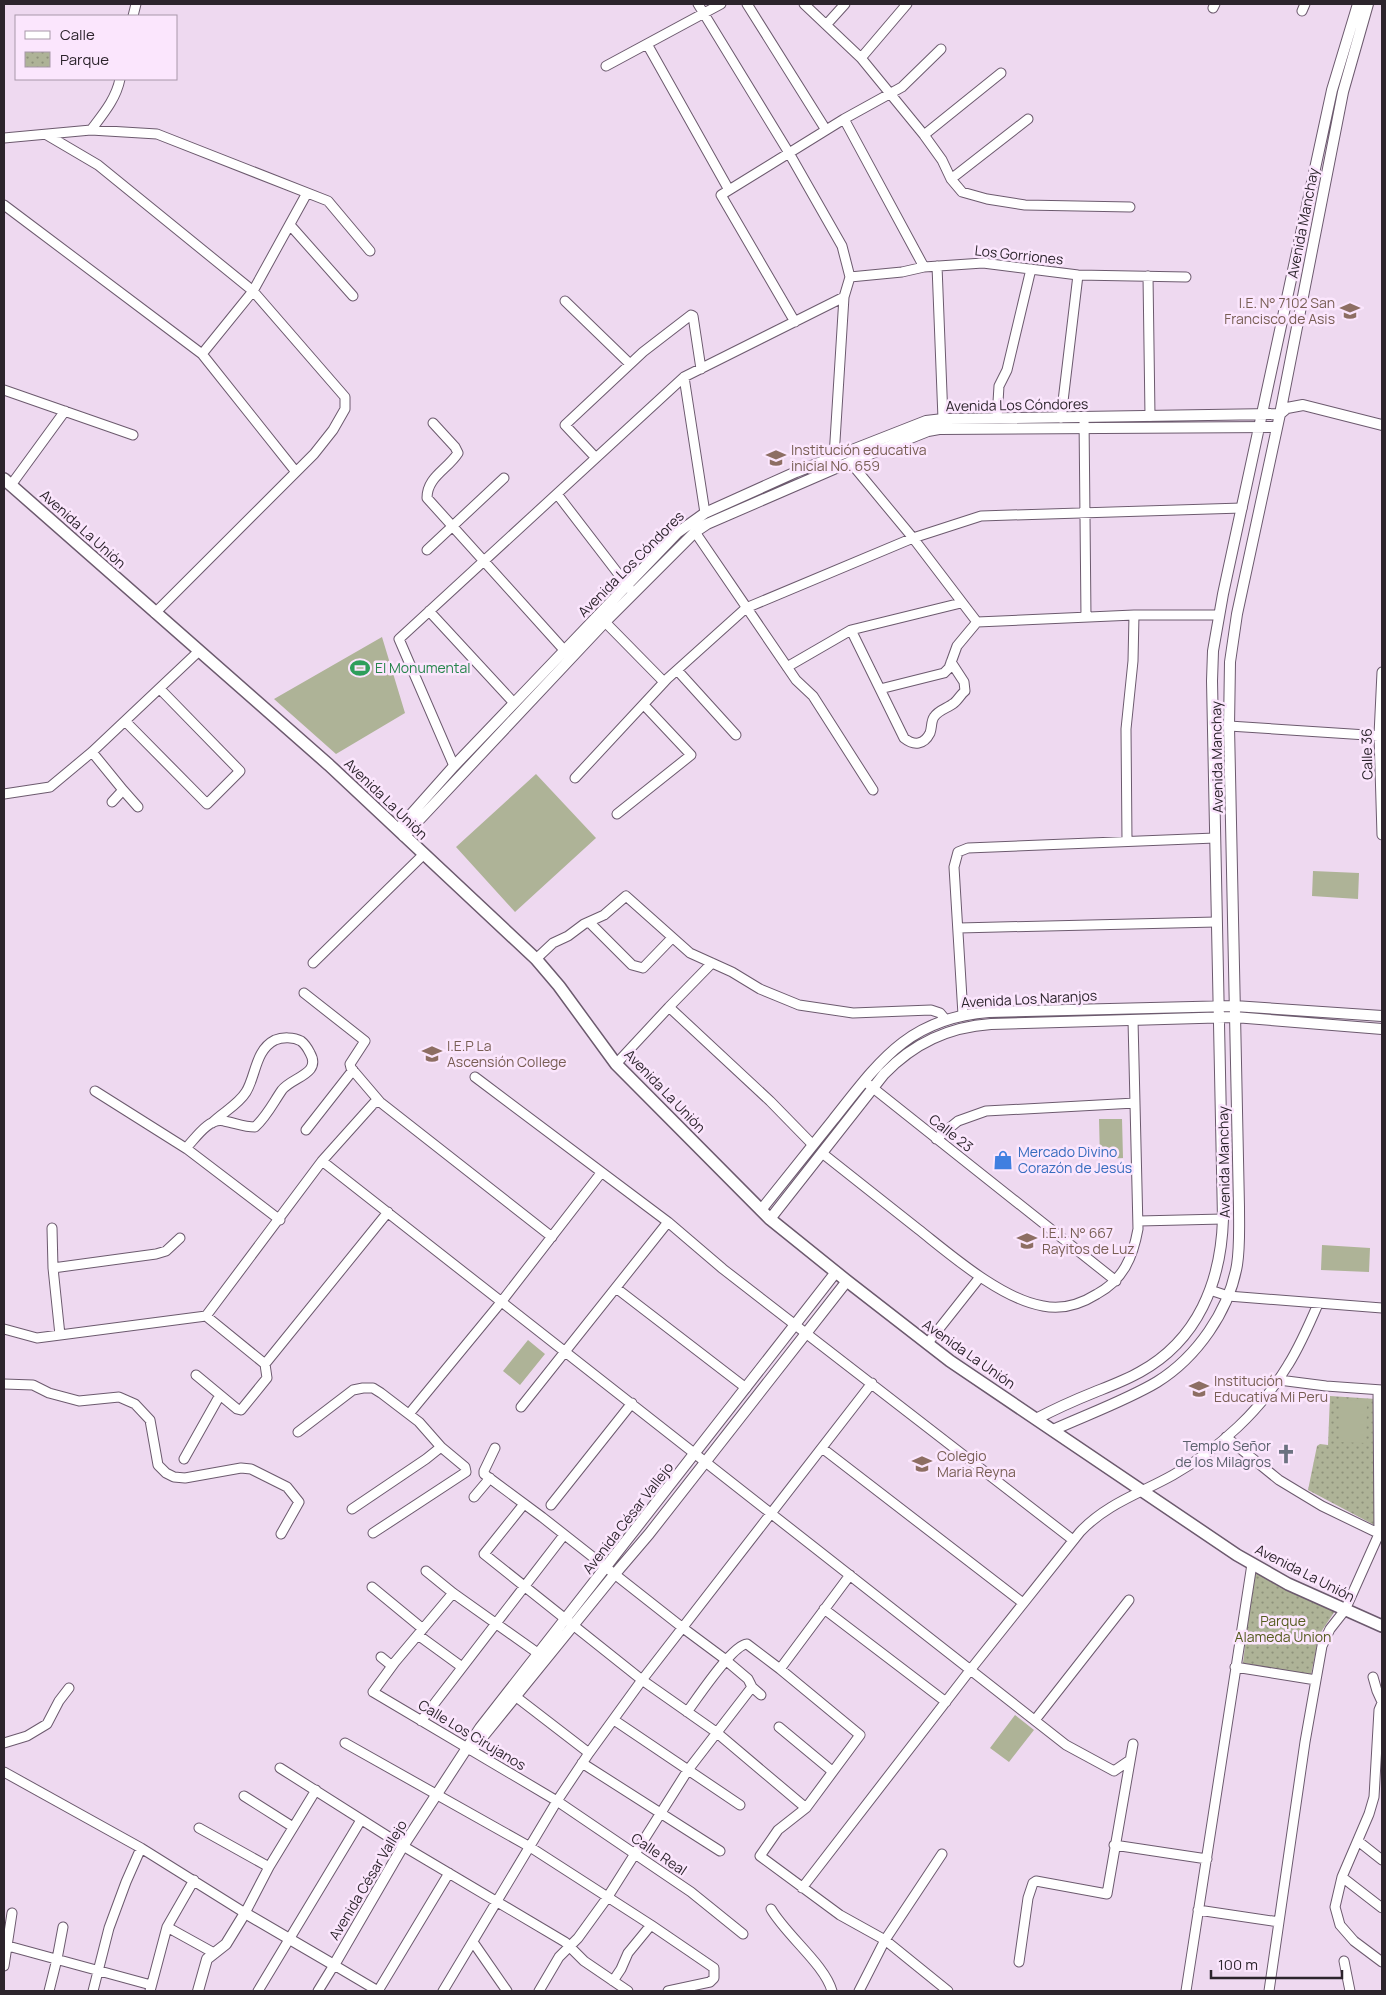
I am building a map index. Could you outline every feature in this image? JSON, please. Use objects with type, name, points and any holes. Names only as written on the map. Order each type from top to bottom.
[{"type":"main road","name":"Avenida La Unión","points":[[7,482],[329,765],[536,959],[559,986],[616,1064],[770,1219],[927,1344],[1252,1564],[1288,1584],[1382,1626]]},
{"type":"street","points":[[698,4],[789,153],[842,246],[850,277],[844,297],[834,457]]},
{"type":"street","points":[[606,66],[721,4]]},
{"type":"street","points":[[747,4],[826,130]]},
{"type":"street","points":[[804,4],[861,58],[924,135],[942,160],[951,179],[962,192],[1024,206],[1130,207]]},
{"type":"street","points":[[826,25],[845,4]]},
{"type":"street","points":[[861,58],[907,4]]},
{"type":"street","name":"Avenida Manchay","points":[[1036,1419],[1132,1376],[1152,1364],[1173,1347],[1198,1315],[1210,1290],[1219,1263],[1223,1219],[1217,1006],[1213,651],[1259,426],[1332,90],[1358,4]]},
{"type":"street","name":"Avenida Manchay","points":[[1053,1430],[1137,1393],[1166,1376],[1207,1334],[1228,1296],[1237,1265],[1239,1242],[1229,726],[1230,662],[1234,632],[1280,414],[1343,92],[1368,4]]},
{"type":"street","points":[[647,44],[729,190]]},
{"type":"street","points":[[795,322],[721,195],[826,130],[902,87],[941,49]]},
{"type":"street","points":[[924,135],[1001,73]]},
{"type":"street","points":[[91,130],[106,110],[118,88],[120,80]]},
{"type":"street","points":[[1332,90],[1343,92]]},
{"type":"street","points":[[951,179],[1028,119]]},
{"type":"street","points":[[844,120],[924,267]]},
{"type":"street","points":[[4,138],[91,130],[157,134],[328,201],[370,251]]},
{"type":"street","points":[[47,135],[98,164],[253,291],[345,397],[345,409],[334,430],[314,454],[155,613]]},
{"type":"street","points":[[202,354],[253,291],[308,193]]},
{"type":"street","points":[[4,205],[202,354],[296,472]]},
{"type":"street","points":[[290,225],[353,296]]},
{"type":"street","name":"Los Gorriones","points":[[850,277],[902,272],[924,267],[983,263],[1078,275],[1186,277]]},
{"type":"street","points":[[938,266],[943,419]]},
{"type":"street","points":[[997,418],[999,386],[1007,370],[1031,268]]},
{"type":"street","points":[[1060,418],[1078,275]]},
{"type":"street","points":[[1148,276],[1150,416]]},
{"type":"street","points":[[454,766],[399,639],[684,377],[844,297]]},
{"type":"street","points":[[565,301],[630,364]]},
{"type":"street","points":[[596,458],[565,424],[630,364],[691,315],[693,316],[700,369]]},
{"type":"street","points":[[684,377],[705,513]]},
{"type":"street","points":[[4,390],[133,435]]},
{"type":"street","points":[[1280,414],[1287,408],[1304,405],[1382,425]]},
{"type":"street","points":[[7,482],[65,411]]},
{"type":"street","name":"Avenida Los Cóndores","points":[[401,833],[605,622],[630,589],[677,534],[705,513],[834,457],[926,421],[943,419],[1060,418],[1084,423],[1150,416],[1280,414]]},
{"type":"street","points":[[433,423],[455,447],[458,453],[430,483],[427,490],[427,498],[565,651]]},
{"type":"street","points":[[1084,423],[1086,617]]},
{"type":"street","name":"Avenida Los Cóndores","points":[[401,833],[454,766],[565,651],[630,589],[695,532],[707,524],[850,462],[928,431],[939,429],[1084,423],[1277,427]]},
{"type":"street","points":[[850,462],[913,538],[976,622]]},
{"type":"street","points":[[427,550],[504,478]]},
{"type":"street","points":[[557,494],[630,589]]},
{"type":"street","points":[[575,778],[664,682],[746,608],[913,538],[980,516],[1242,508]]},
{"type":"street","points":[[695,532],[796,680],[813,696],[873,790]]},
{"type":"street","points":[[787,667],[851,630],[961,602]]},
{"type":"street","points":[[430,611],[514,703]]},
{"type":"street","points":[[880,689],[944,673],[949,668],[957,646],[976,622],[1134,615],[1219,615]]},
{"type":"street","points":[[1127,840],[1126,729],[1133,661],[1134,615]]},
{"type":"street","points":[[605,622],[664,682]]},
{"type":"street","points":[[851,630],[904,738],[910,744],[917,744],[924,740],[930,732],[934,717],[943,708],[954,703],[965,691],[964,682],[951,662]]},
{"type":"street","points":[[4,794],[50,787],[92,752],[199,651]]},
{"type":"street","points":[[677,670],[736,734]]},
{"type":"street","name":"Calle 36","points":[[1382,672],[1382,835]]},
{"type":"street","points":[[125,721],[207,804],[240,771],[160,689]]},
{"type":"street","points":[[617,814],[692,755],[644,705]]},
{"type":"street","points":[[1229,726],[1381,736]]},
{"type":"street","points":[[92,752],[138,807]]},
{"type":"street","points":[[112,802],[123,790]]},
{"type":"street","points":[[963,1015],[954,867],[958,852],[963,849],[1127,840],[1215,838]]},
{"type":"street","points":[[313,962],[423,855]]},
{"type":"street","points":[[536,959],[553,943],[604,915],[626,896],[690,953],[732,972],[760,989],[800,1005],[853,1013],[932,1010],[940,1013],[945,1019]]},
{"type":"street","points":[[589,922],[632,965],[643,968],[672,938]]},
{"type":"street","points":[[959,928],[1216,922]]},
{"type":"street","points":[[616,1064],[712,963]]},
{"type":"street","points":[[304,994],[365,1042],[350,1064],[380,1102],[552,1237]]},
{"type":"street","name":"Avenida Los Naranjos","points":[[761,1210],[882,1059],[901,1043],[945,1019],[998,1011],[1217,1006],[1382,1016]]},
{"type":"street","points":[[669,1007],[770,1101],[813,1145]]},
{"type":"street","name":"Avenida Los Naranjos","points":[[770,1219],[872,1088],[891,1067],[908,1052],[930,1038],[953,1029],[991,1024],[1234,1017],[1382,1029]]},
{"type":"street","points":[[822,1153],[980,1277],[1025,1301],[1047,1307],[1062,1307],[1081,1302],[1100,1293],[1116,1281],[1126,1267],[1133,1249],[1139,1221],[1133,1020]]},
{"type":"street","points":[[186,1148],[212,1123],[239,1100],[247,1091],[256,1064],[268,1045],[275,1040],[285,1038],[301,1042],[308,1049],[312,1057],[313,1064],[311,1070],[291,1081],[283,1089],[270,1111],[256,1127],[246,1127],[222,1120],[212,1123]]},
{"type":"street","points":[[306,1130],[353,1070]]},
{"type":"street","points":[[475,1077],[601,1174],[668,1222],[724,1269],[1073,1540]]},
{"type":"street","name":"Calle 23","points":[[864,1081],[1116,1281]]},
{"type":"street","points":[[95,1091],[186,1148],[280,1220]]},
{"type":"street","points":[[4,1329],[37,1338],[206,1316],[280,1220],[322,1161],[374,1103],[380,1102]]},
{"type":"street","points":[[936,1138],[958,1121],[986,1111],[1134,1103]]},
{"type":"street","points":[[322,1161],[1066,1745],[1112,1770],[1118,1769],[1130,1760]]},
{"type":"street","points":[[409,1414],[502,1301],[601,1174]]},
{"type":"street","points":[[265,1364],[388,1212]]},
{"type":"street","points":[[1139,1221],[1223,1219]]},
{"type":"street","points":[[521,1407],[668,1222]]},
{"type":"street","points":[[52,1228],[53,1268],[60,1335]]},
{"type":"street","points":[[53,1268],[156,1254],[166,1251],[180,1238]]},
{"type":"street","name":"Avenida César Vallejo","points":[[469,1749],[515,1696],[610,1572],[696,1453],[836,1272]]},
{"type":"street","points":[[927,1344],[980,1277]]},
{"type":"street","name":"Avenida César Vallejo","points":[[610,1572],[649,1534],[847,1281]]},
{"type":"street","points":[[616,1288],[746,1388]]},
{"type":"street","points":[[1210,1290],[1228,1296],[1382,1308]]},
{"type":"street","points":[[802,1888],[1073,1540],[1102,1512],[1187,1466],[1226,1437],[1254,1410],[1279,1380],[1295,1353],[1318,1304]]},
{"type":"street","points":[[196,1375],[237,1409],[241,1410],[268,1378],[265,1364],[206,1316]]},
{"type":"street","points":[[1269,1991],[1322,1646],[1326,1635],[1345,1610],[1381,1535],[1380,1390],[1279,1380]]},
{"type":"street","points":[[445,1991],[557,1802],[589,1753],[642,1680],[872,1383]]},
{"type":"street","points":[[4,1384],[33,1386],[49,1393],[79,1401],[118,1398],[135,1404],[150,1420],[158,1465],[166,1473],[185,1478],[241,1468],[251,1469],[287,1487],[299,1502],[281,1534]]},
{"type":"street","points":[[298,1432],[353,1390],[373,1388],[409,1414],[441,1447],[465,1467],[466,1472],[373,1533]]},
{"type":"street","points":[[184,1459],[220,1395]]},
{"type":"street","points":[[551,1505],[632,1403]]},
{"type":"street","points":[[1226,1437],[1279,1480],[1322,1506],[1381,1535]]},
{"type":"street","points":[[352,1509],[426,1460],[441,1447]]},
{"type":"street","points":[[495,1448],[484,1474],[748,1678],[752,1687],[761,1695]]},
{"type":"street","points":[[822,1448],[1023,1604]]},
{"type":"street","points":[[474,1497],[490,1478]]},
{"type":"street","points":[[524,1504],[484,1554],[642,1680],[716,1732],[806,1808]]},
{"type":"street","points":[[421,1721],[564,1534]]},
{"type":"street","points":[[1186,1991],[1252,1564]]},
{"type":"street","points":[[426,1571],[453,1593],[538,1654]]},
{"type":"street","points":[[780,1669],[850,1574]]},
{"type":"street","points":[[372,1587],[420,1632],[462,1667]]},
{"type":"street","points":[[381,1658],[392,1666],[453,1593]]},
{"type":"street","points":[[1034,1720],[1129,1600]]},
{"type":"street","points":[[824,1609],[946,1702]]},
{"type":"street","name":"Avenida César Vallejo","points":[[318,1991],[403,1846],[445,1783],[538,1654],[570,1623]]},
{"type":"street","points":[[687,1712],[726,1661],[738,1648],[743,1644],[747,1644],[860,1735],[806,1808],[778,1830],[760,1856],[854,1924],[885,1940],[948,1991]]},
{"type":"street","name":"Calle Los Cirujanos","points":[[392,1666],[373,1692],[557,1802]]},
{"type":"street","points":[[1235,1667],[1316,1680]]},
{"type":"street","points":[[1373,1677],[1376,1692],[1382,1702],[1378,1710],[1374,1797],[1342,1877],[1335,1907],[1340,1925],[1354,1941],[1382,1962]]},
{"type":"street","points":[[539,1991],[559,1957],[578,1938],[607,1898],[688,1770],[752,1687]]},
{"type":"street","points":[[4,1743],[26,1736],[48,1724],[59,1701],[69,1688]]},
{"type":"street","points":[[515,1696],[589,1753]]},
{"type":"street","points":[[614,1720],[740,1805]]},
{"type":"street","points":[[779,1728],[832,1771]]},
{"type":"street","points":[[345,1743],[530,1847],[652,1925],[714,1968],[714,1978],[710,1982],[668,1991]]},
{"type":"street","points":[[1019,1962],[1028,1898],[1033,1883],[1036,1881],[1107,1894],[1133,1744]]},
{"type":"street","points":[[582,1763],[720,1851]]},
{"type":"street","points":[[280,1768],[360,1820],[498,1901],[570,1946],[584,1961],[628,1991]]},
{"type":"street","points":[[4,1772],[141,1848],[245,1913],[378,1991],[450,1873]]},
{"type":"street","points":[[198,1991],[205,1962],[226,1944],[269,1867],[316,1790]]},
{"type":"street","points":[[244,1796],[293,1827]]},
{"type":"street","points":[[1374,1797],[1382,1804]]},
{"type":"street","name":"Calle Real","points":[[557,1802],[691,1892],[743,1934]]},
{"type":"street","points":[[258,1991],[360,1820]]},
{"type":"street","points":[[199,1828],[269,1867]]},
{"type":"street","points":[[1358,1841],[1382,1860]]},
{"type":"street","points":[[1114,1845],[1206,1859]]},
{"type":"street","points":[[93,1991],[109,1928],[141,1848]]},
{"type":"street","points":[[859,1991],[885,1940],[942,1854]]},
{"type":"street","points":[[1342,1877],[1382,1908]]},
{"type":"street","points":[[8,1946],[99,1970],[151,1988],[166,1927],[194,1880]]},
{"type":"street","points":[[771,1909],[778,1922],[827,1977],[832,1991]]},
{"type":"street","points":[[1198,1910],[1279,1922]]},
{"type":"street","points":[[4,1966],[12,1913]]},
{"type":"street","points":[[613,1982],[628,1953],[652,1925]]},
{"type":"street","points":[[49,1991],[58,1959],[63,1927]]},
{"type":"street","points":[[166,1927],[214,1953]]},
{"type":"street","points":[[473,1942],[508,1991]]},
{"type":"street","points":[[1344,1961],[1352,1990]]},
{"type":"green space","name":"El Monumental","points":[[382,637],[405,713],[336,754],[274,699]]},
{"type":"green space","points":[[536,774],[596,838],[515,912],[456,847]]},
{"type":"green space","points":[[1313,871],[1359,873],[1358,899],[1312,896]]},
{"type":"green space","points":[[1099,1119],[1122,1119],[1123,1158],[1100,1159]]},
{"type":"green space","points":[[1322,1245],[1370,1248],[1369,1272],[1321,1270]]},
{"type":"green space","points":[[528,1340],[545,1354],[520,1385],[503,1371]]},
{"type":"green space","points":[[1330,1396],[1376,1399],[1376,1526],[1308,1490],[1317,1446],[1320,1444],[1328,1445]]},
{"type":"green space","points":[[1340,1400],[1367,1401],[1366,1443],[1340,1442]]},
{"type":"green space","name":"Parque Alameda Union","points":[[1257,1571],[1335,1611],[1319,1635],[1311,1675],[1243,1663],[1252,1583]]},
{"type":"green space","points":[[1015,1715],[1034,1730],[1009,1762],[990,1748]]},
{"type":"place","name":"I.E. N° 7102 San Francisco de Asis","points":[[1350,311]]},
{"type":"place","name":"Institución educativa inicial No. 659","points":[[776,458]]},
{"type":"place","name":"El Monumental","points":[[360,668]]},
{"type":"place","name":"I.E.P La Ascensión College","points":[[432,1054]]},
{"type":"place","name":"Mercado Divino Corazón de Jesús","points":[[1003,1160]]},
{"type":"place","name":"I.E.I. N° 667 Rayitos de Luz","points":[[1027,1241]]},
{"type":"place","name":"Institución Educativa Mi Peru","points":[[1199,1389]]},
{"type":"place","name":"Templo Señor de los Milagros","points":[[1286,1454]]},
{"type":"place","name":"Colegio Maria Reyna","points":[[922,1464]]}]
